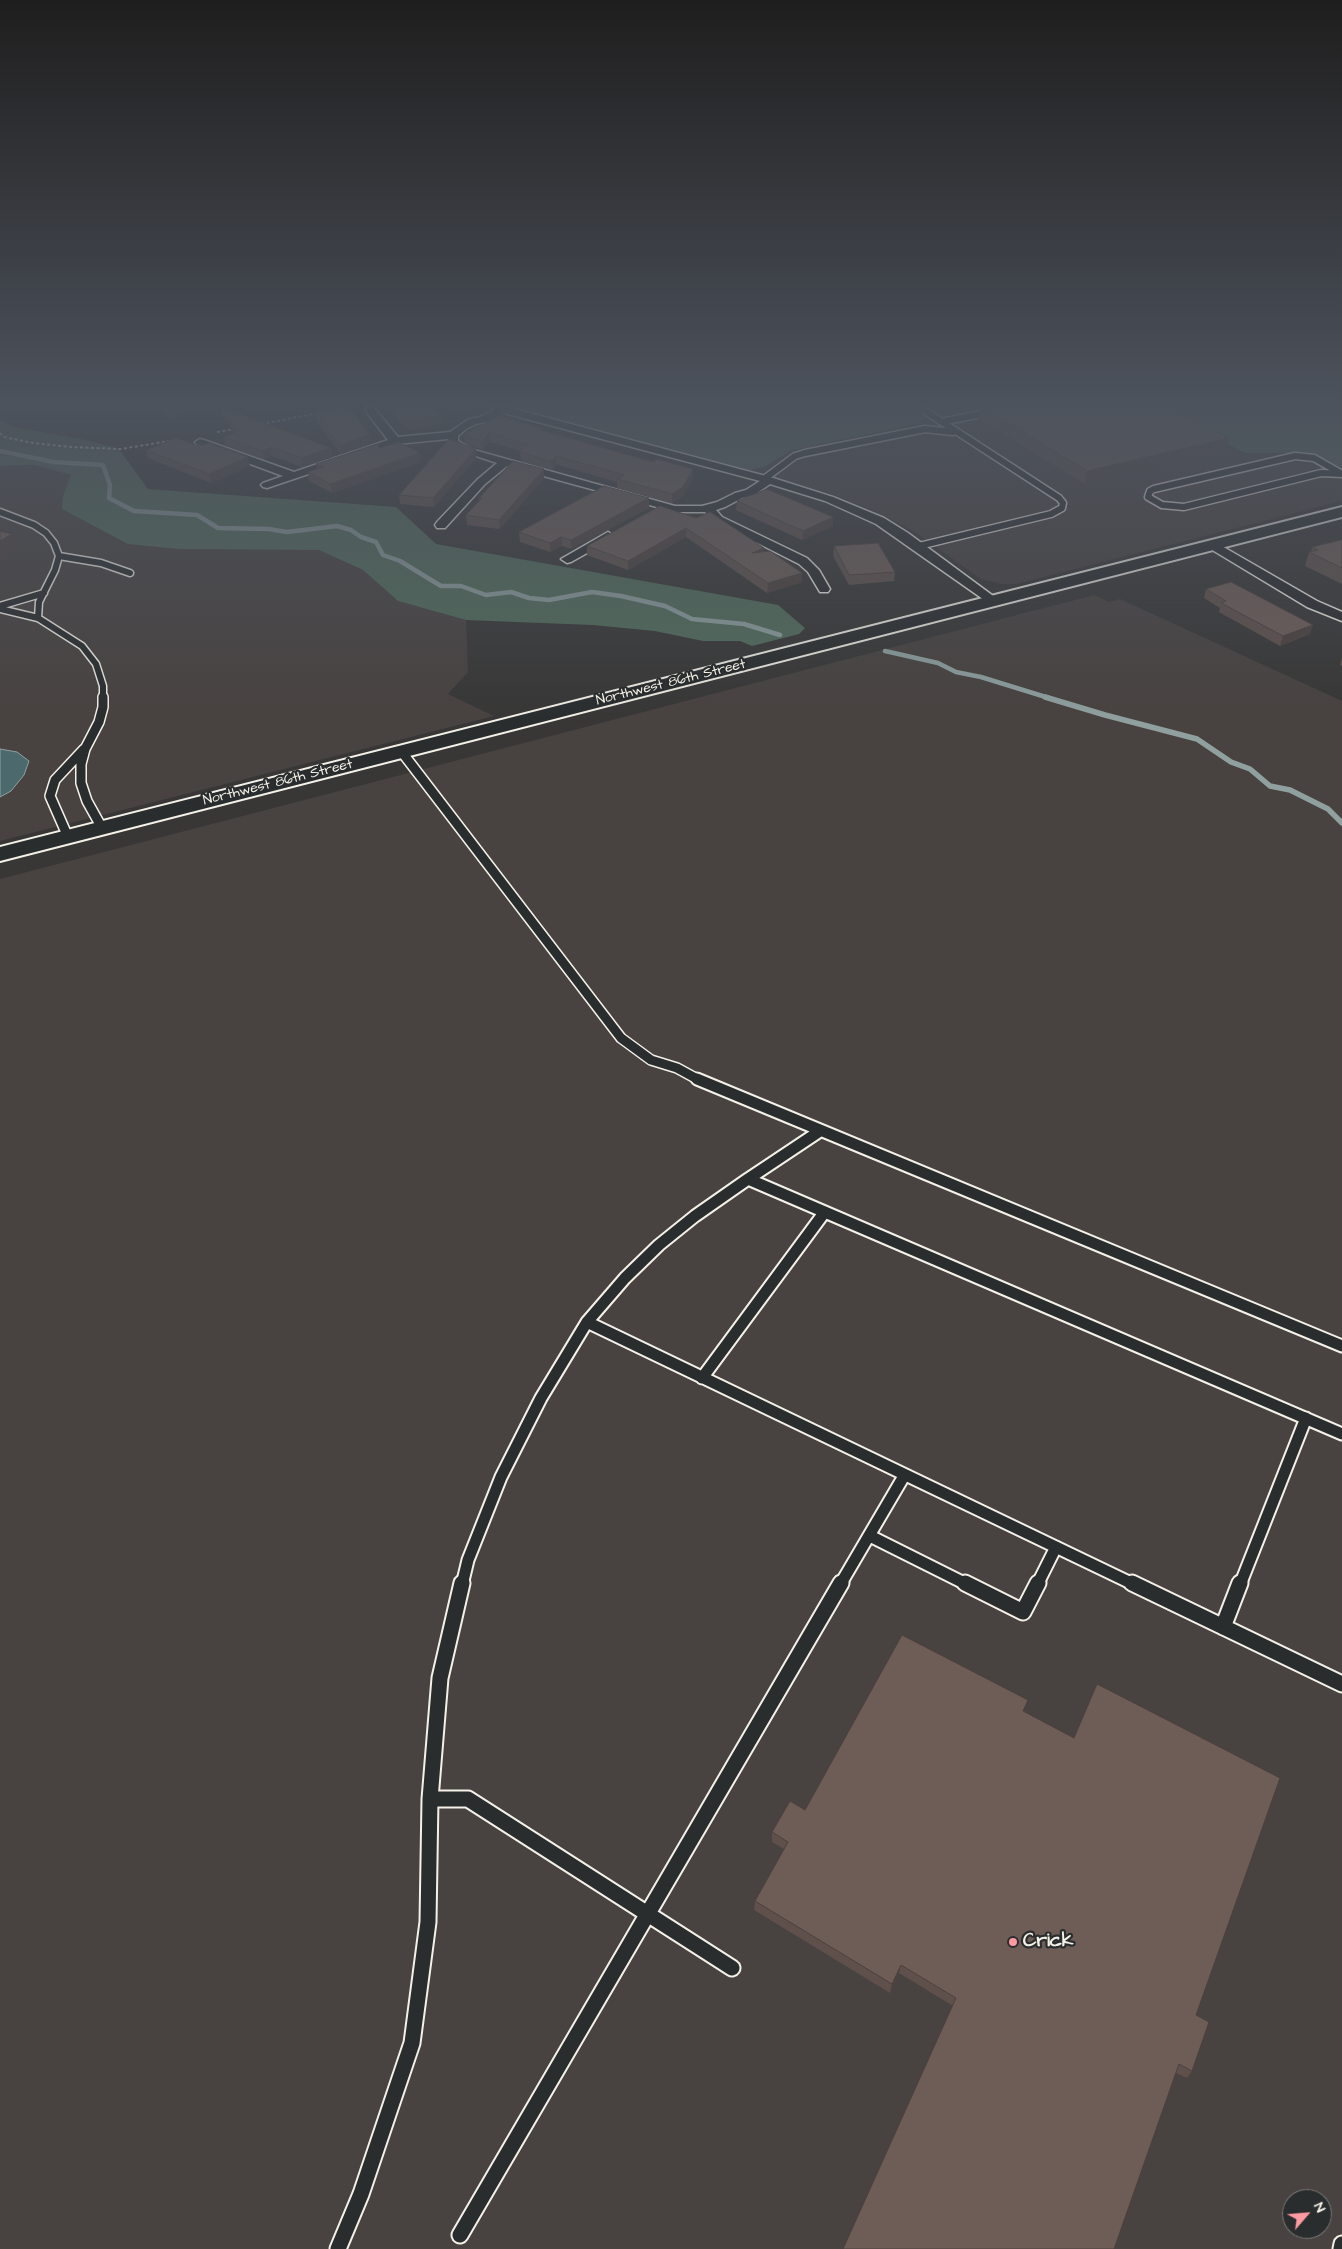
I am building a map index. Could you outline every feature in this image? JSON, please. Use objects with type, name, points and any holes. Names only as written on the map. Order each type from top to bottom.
[{"type":"main road","name":"Northwest 86th Street","points":[[0,854],[1342,512]]},
{"type":"street","points":[[441,525],[453,512]]},
{"type":"street","points":[[644,516],[651,512]]},
{"type":"street","points":[[712,512],[718,519],[790,552],[813,570],[824,589]]},
{"type":"street","points":[[860,512],[919,546],[994,601]]},
{"type":"street","points":[[567,559],[619,530]]},
{"type":"street","points":[[1213,545],[1312,604],[1342,617]]},
{"type":"lane","points":[[0,512],[34,525],[46,533],[54,543],[59,556],[55,570],[39,602],[38,618]]},
{"type":"lane","points":[[919,546],[1055,512]]},
{"type":"lane","points":[[59,556],[101,563],[130,573]]},
{"type":"lane","points":[[0,607],[44,593]]},
{"type":"lane","points":[[0,607],[38,618],[82,646],[96,664],[103,686],[103,707],[99,722],[85,749],[81,764],[81,783],[87,801],[102,828]]},
{"type":"lane","points":[[68,837],[50,796],[55,780],[85,749]]},
{"type":"lane","points":[[401,751],[622,1038],[651,1060],[677,1068],[708,1085],[1342,1346]]},
{"type":"lane","points":[[338,2249],[361,2194],[412,2043],[428,1922],[430,1799],[440,1678],[468,1560],[500,1477],[541,1398],[587,1322],[625,1278],[659,1245],[695,1216],[820,1131]]},
{"type":"lane","points":[[748,1179],[1342,1434]]},
{"type":"lane","points":[[702,1378],[824,1213]]},
{"type":"lane","points":[[587,1322],[904,1476],[1342,1684]]},
{"type":"lane","points":[[1223,1627],[1306,1418]]},
{"type":"lane","points":[[460,2235],[904,1476]]},
{"type":"lane","points":[[870,1536],[1023,1612],[1056,1547]]},
{"type":"lane","points":[[430,1799],[468,1799],[732,1968]]},
{"type":"lane","points":[[1340,2249],[1342,2244]]},
{"type":"shaded area","points":[[0,512],[98,512],[179,549],[319,550],[363,570],[398,601],[466,620],[468,672],[448,694],[494,716],[0,841]]},
{"type":"shaded area","points":[[877,512],[1299,512],[1016,584],[1002,584],[981,579],[918,534]]},
{"type":"shaded area","points":[[1094,595],[1109,602],[1120,599],[1342,701],[1342,2249],[0,2249],[0,879]]},
{"type":"green space","points":[[68,512],[401,512],[436,544],[778,605],[805,628],[799,634],[752,646],[740,641],[703,641],[655,631],[593,625],[466,620],[398,601],[363,570],[319,550],[179,549],[128,544]]},
{"type":"water","points":[[0,749],[17,752],[29,761],[24,775],[11,791],[0,797]]},
{"type":"building","points":[[469,512],[506,512],[499,520],[466,515]]},
{"type":"building","points":[[556,512],[623,512],[571,540],[561,537],[550,543],[519,532]]},
{"type":"building","points":[[649,512],[678,512],[696,518],[710,512],[764,548],[752,553],[770,551],[802,573],[768,583],[686,528],[628,561],[587,546]]},
{"type":"building","points":[[761,512],[821,512],[833,517],[803,531]]},
{"type":"building","points":[[0,531],[12,534],[0,541]]},
{"type":"building","points":[[1342,540],[1342,568],[1309,552],[1318,550],[1312,547]]},
{"type":"building","points":[[878,543],[895,572],[849,575],[834,546]]},
{"type":"building","points":[[1231,582],[1313,625],[1283,636],[1221,603],[1226,601],[1206,589]]},
{"type":"building","name":"Crick","points":[[902,1635],[1028,1700],[1023,1711],[1074,1738],[1097,1684],[1280,1778],[1196,2015],[1209,2022],[1192,2071],[1179,2064],[1114,2249],[843,2249],[956,1998],[901,1965],[892,1984],[755,1901],[788,1842],[772,1832],[790,1801],[805,1810]]},
{"type":"waterway","points":[[149,512],[197,515],[218,528],[269,529],[287,532],[337,526],[351,530],[361,537],[376,542],[383,555],[400,561],[441,586],[461,586],[486,595],[511,592],[529,598],[549,600],[592,592],[621,596],[665,606],[692,619],[744,624],[780,635]]},
{"type":"waterway","points":[[885,651],[938,663],[956,672],[981,677],[1049,698]]},
{"type":"waterway","points":[[1045,697],[1197,739],[1231,762],[1250,769],[1270,786],[1290,790],[1328,809],[1342,823]]},
{"type":"place","name":"Crick","points":[[1013,1942]]}]
